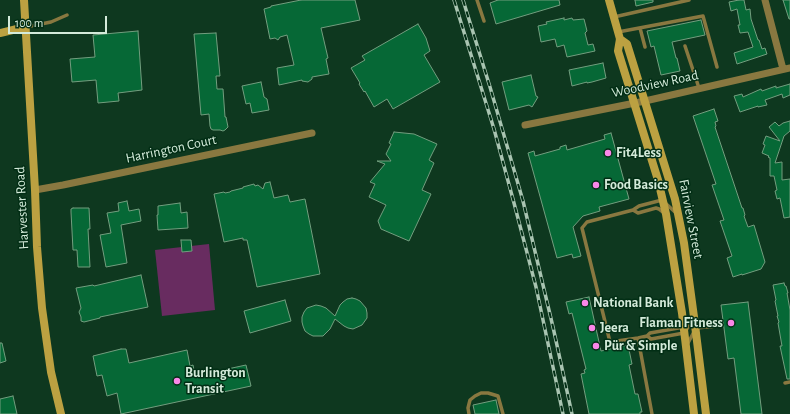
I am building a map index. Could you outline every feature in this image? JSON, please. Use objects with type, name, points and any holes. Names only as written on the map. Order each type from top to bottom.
[{"type":"main road","name":"Harvester Road","points":[[24,0],[37,247],[42,308],[51,372],[61,414]]},
{"type":"main road","name":"Fairview Street","points":[[609,0],[619,35],[618,51],[658,180],[666,214],[675,263],[694,414]]},
{"type":"main road","points":[[0,33],[25,27]]},
{"type":"main road","name":"Fairview Street","points":[[619,35],[627,44],[671,184],[684,243],[706,414]]},
{"type":"street","points":[[765,0],[787,68]]},
{"type":"street","name":"Woodview Road","points":[[525,125],[633,103],[787,68]]},
{"type":"street","name":"Harrington Court","points":[[35,190],[312,133]]},
{"type":"lane","points":[[477,0],[484,21]]},
{"type":"lane","points":[[614,17],[689,0]]},
{"type":"lane","points":[[25,27],[51,22],[67,15]]},
{"type":"lane","points":[[619,35],[640,28],[703,16],[718,67]]},
{"type":"lane","points":[[640,28],[645,47]]},
{"type":"lane","points":[[685,46],[699,88]]},
{"type":"lane","points":[[678,215],[662,200],[638,206],[633,210],[587,222],[582,228],[610,342],[647,336],[650,333],[684,330]]},
{"type":"lane","points":[[633,210],[638,213],[656,208],[666,214]]},
{"type":"lane","points":[[647,336],[652,339],[684,330],[694,317]]},
{"type":"lane","points":[[686,346],[696,328],[718,326]]},
{"type":"lane","points":[[638,338],[652,414]]},
{"type":"lane","points":[[785,383],[790,382]]},
{"type":"lane","points":[[469,414],[468,408],[470,400],[481,393],[488,393],[498,396],[503,414]]},
{"type":"shaded area","points":[[209,244],[215,310],[162,316],[155,250]]},
{"type":"building","points":[[301,0],[355,0],[360,20],[321,28],[328,58],[326,59],[329,74],[312,77],[312,79],[308,82],[302,80],[279,85],[277,68],[294,65],[287,35],[280,37],[278,40],[275,38],[270,39],[264,9],[271,6]]},
{"type":"building","points":[[498,0],[559,0],[560,5],[496,24],[490,3]]},
{"type":"building","points":[[635,0],[653,0],[653,2],[636,6]]},
{"type":"building","points":[[744,0],[746,10],[750,9],[751,19],[758,40],[762,49],[765,48],[767,54],[737,64],[734,53],[753,47],[748,32],[740,33],[737,9],[731,11],[729,2]]},
{"type":"building","points":[[783,0],[790,0],[790,19],[789,19]]},
{"type":"building","points":[[564,18],[564,20],[572,18],[573,20],[584,19],[588,45],[593,44],[595,51],[567,57],[564,45],[557,47],[555,39],[541,42],[538,26],[547,24],[546,22]]},
{"type":"building","points":[[701,20],[705,35],[672,42],[680,71],[661,75],[654,46],[651,47],[647,31]]},
{"type":"building","points":[[418,24],[426,38],[430,51],[424,55],[440,82],[393,109],[387,99],[374,107],[365,91],[364,92],[359,84],[360,83],[351,68],[365,60],[362,56]]},
{"type":"building","points":[[138,31],[142,90],[118,93],[119,101],[98,103],[96,80],[72,82],[70,59],[95,57],[93,35]]},
{"type":"building","points":[[216,33],[220,76],[216,76],[217,89],[223,89],[225,117],[228,127],[223,131],[211,129],[209,114],[201,115],[194,34]]},
{"type":"building","points":[[603,63],[606,78],[572,86],[569,70]]},
{"type":"building","points":[[531,75],[536,96],[538,97],[532,107],[529,105],[509,110],[502,82]]},
{"type":"building","points":[[261,82],[264,97],[267,99],[269,110],[252,113],[250,103],[246,104],[242,86]]},
{"type":"building","points":[[790,84],[790,95],[783,98],[782,94],[765,100],[767,105],[758,106],[740,112],[734,96],[742,94],[743,97],[761,89],[762,91],[776,86],[776,88]]},
{"type":"building","points":[[714,109],[718,121],[715,122],[715,127],[743,208],[744,216],[748,227],[754,225],[765,262],[761,269],[733,277],[727,258],[732,256],[720,221],[724,220],[712,185],[716,184],[693,116]]},
{"type":"building","points":[[790,121],[790,131],[784,136],[775,163],[782,162],[782,180],[790,179],[790,217],[784,218],[780,198],[777,199],[775,191],[777,190],[774,176],[770,176],[770,158],[762,153],[766,136],[780,141],[769,127],[775,122],[779,126]]},
{"type":"building","points":[[394,132],[414,134],[437,144],[429,160],[434,163],[422,190],[431,194],[409,241],[381,229],[378,221],[386,205],[369,197],[375,184],[370,182],[385,164],[377,161],[391,161],[386,154],[391,144],[389,143]]},
{"type":"building","points":[[611,133],[629,199],[599,207],[600,211],[583,216],[573,227],[581,256],[573,258],[572,254],[557,258],[528,153],[534,151],[535,156],[560,149],[560,147],[566,145],[567,150],[605,139],[604,135]]},
{"type":"building","points":[[270,182],[274,198],[288,195],[290,202],[305,199],[320,274],[257,287],[247,240],[243,240],[243,238],[224,242],[214,194],[230,192],[254,184],[255,186],[258,185],[263,189],[265,183]]},
{"type":"building","points":[[127,201],[129,211],[139,209],[141,221],[121,225],[127,263],[106,267],[100,235],[111,233],[107,213],[119,211],[118,203]]},
{"type":"building","points":[[180,203],[181,213],[187,212],[188,228],[158,230],[158,206]]},
{"type":"building","points":[[89,208],[90,229],[88,229],[90,267],[78,267],[77,250],[73,250],[71,209]]},
{"type":"building","points":[[181,240],[191,240],[192,251],[182,252]]},
{"type":"building","points":[[141,275],[148,307],[100,317],[84,322],[81,321],[79,312],[81,308],[76,288],[94,286]]},
{"type":"building","points":[[784,283],[788,293],[790,310],[790,379],[787,379],[780,346],[782,346],[773,285]]},
{"type":"building","points":[[589,297],[601,351],[628,345],[632,364],[629,365],[635,394],[638,394],[642,412],[640,412],[640,414],[589,414],[581,374],[585,373],[584,370],[586,369],[572,313],[569,314],[566,302]]},
{"type":"building","points":[[352,298],[360,301],[366,308],[367,318],[362,325],[353,329],[348,328],[335,319],[330,329],[323,336],[313,336],[305,331],[302,317],[307,308],[316,305],[321,306],[326,308],[335,316],[340,305],[347,299]]},
{"type":"building","points":[[285,300],[291,321],[250,333],[244,311]]},
{"type":"building","points":[[748,302],[762,414],[741,414],[734,358],[728,359],[721,305]]},
{"type":"building","points":[[0,343],[2,343],[6,361],[0,363]]},
{"type":"building","name":"Burlington Transit","points":[[126,349],[129,363],[187,350],[190,366],[193,365],[195,376],[246,365],[251,386],[121,414],[117,393],[107,396],[102,375],[97,376],[93,356]]},
{"type":"building","points":[[13,396],[17,414],[0,414],[0,399]]},
{"type":"building","points":[[496,400],[499,414],[475,414],[473,405]]},
{"type":"railway","points":[[454,0],[494,129],[514,203],[536,287],[563,414]]},
{"type":"railway","points":[[463,0],[523,201],[572,414]]},
{"type":"place","name":"Fit4Less","points":[[608,153]]},
{"type":"place","name":"Food Basics","points":[[596,185]]},
{"type":"place","name":"National Bank","points":[[585,303]]},
{"type":"place","name":"Flaman Fitness","points":[[731,323]]},
{"type":"place","name":"Jeera","points":[[592,328]]},
{"type":"place","name":"Pür & Simple","points":[[596,346]]},
{"type":"place","name":"Burlington Transit","points":[[177,381]]}]
